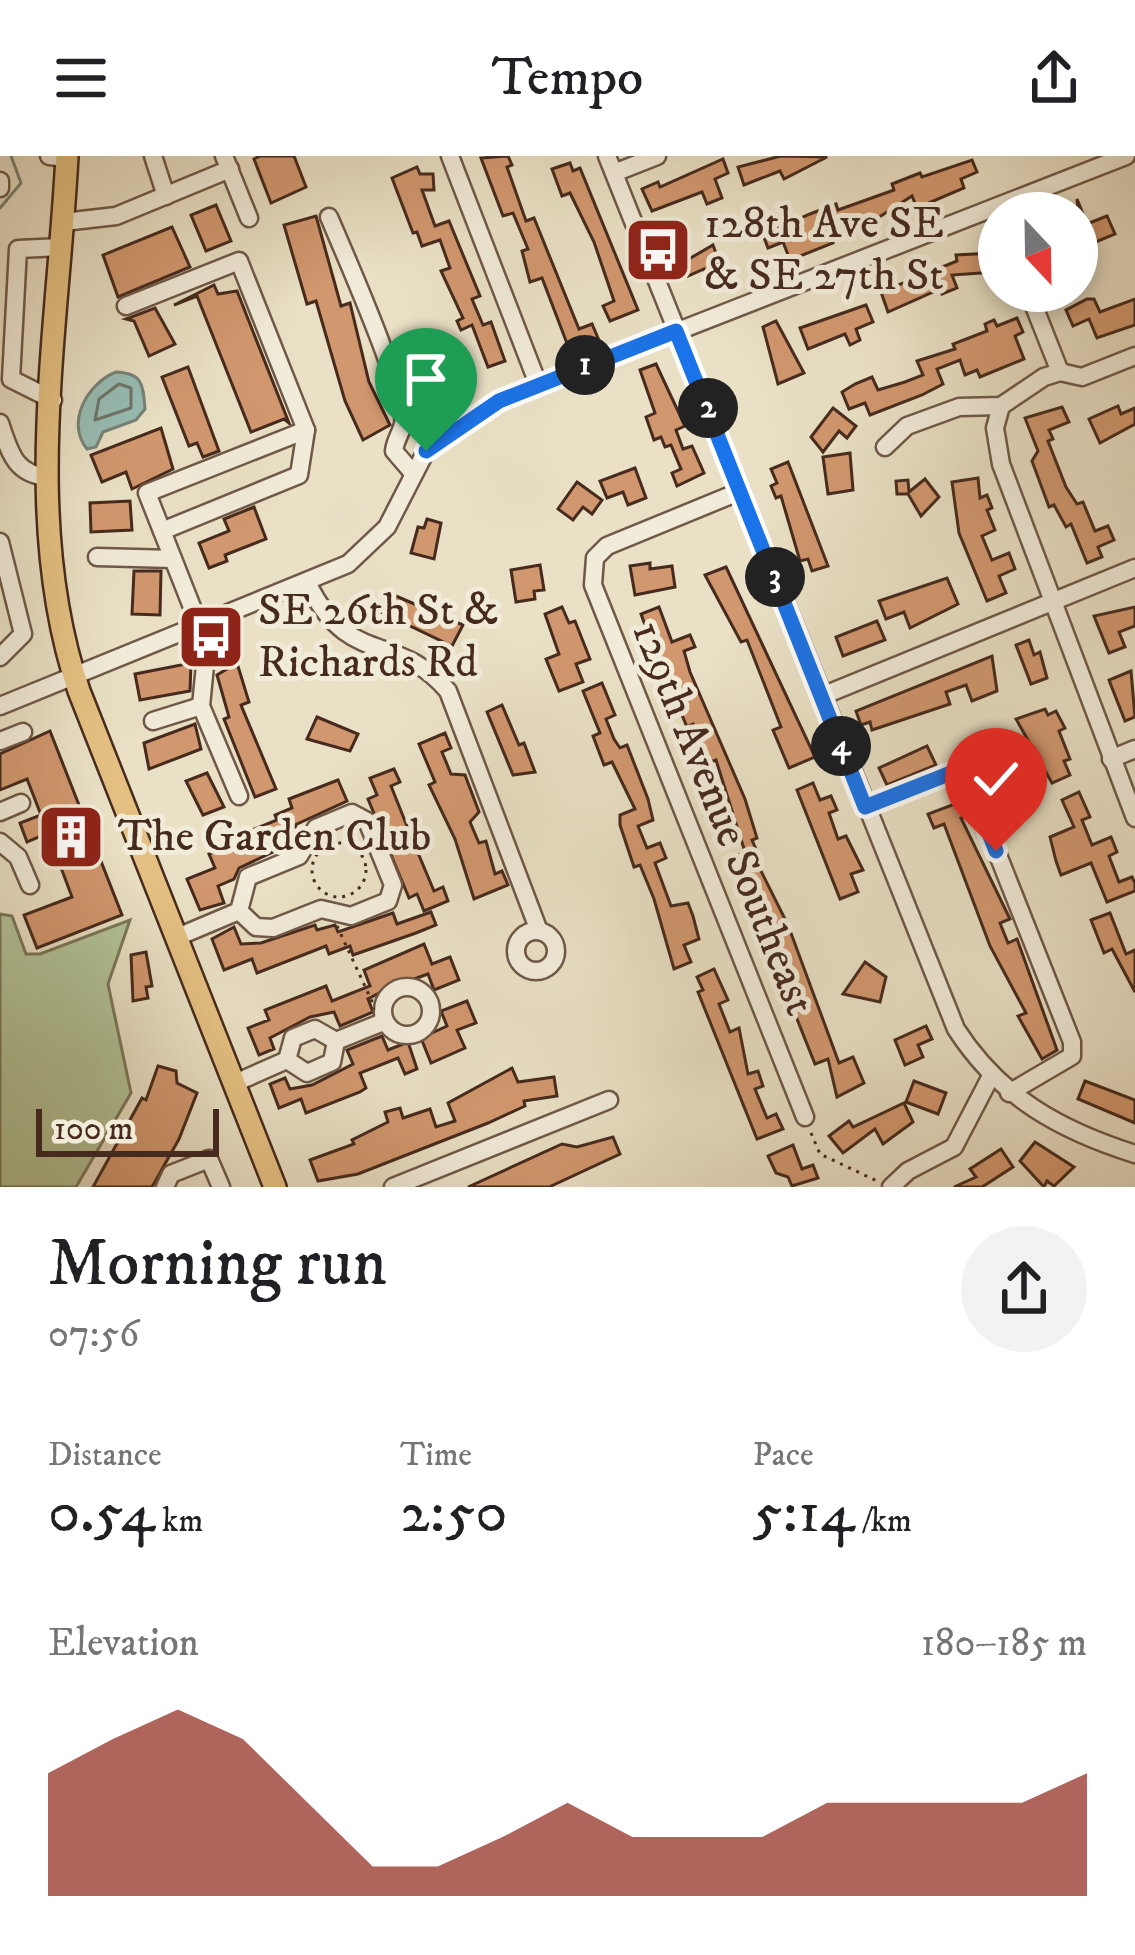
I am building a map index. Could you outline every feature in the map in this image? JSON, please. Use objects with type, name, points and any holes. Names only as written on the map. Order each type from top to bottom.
[{"type":"main road","points":[[61,157],[64,222],[49,477],[50,579],[74,676],[275,1187]]},
{"type":"street","points":[[153,156],[166,196]]},
{"type":"street","points":[[450,156],[538,384]]},
{"type":"street","points":[[656,156],[610,164],[956,1028],[1009,1093],[1055,1124],[1135,1154]]},
{"type":"street","points":[[1046,192],[1126,156]]},
{"type":"street","points":[[64,222],[102,220],[166,196],[227,163],[249,218]]},
{"type":"street","points":[[329,217],[365,296],[398,395],[403,417],[394,451],[412,472]]},
{"type":"street","points":[[0,706],[348,564],[376,542],[426,451],[464,420],[538,384],[978,221]]},
{"type":"street","points":[[53,400],[11,379],[18,249],[62,247]]},
{"type":"street","points":[[126,306],[239,261],[306,430],[298,475],[162,531]]},
{"type":"street","points":[[1036,312],[1060,372]]},
{"type":"street","points":[[886,447],[907,426],[959,407],[1001,406],[1027,384],[1060,372],[1082,377],[1135,356]]},
{"type":"street","points":[[1001,406],[996,445],[1135,818]]},
{"type":"street","points":[[0,423],[12,460],[30,476],[49,477]]},
{"type":"street","points":[[239,796],[201,706],[207,645],[147,493],[306,430]]},
{"type":"street","name":"129th Avenue Southeast","points":[[741,491],[607,546],[593,565],[596,598],[805,1118]]},
{"type":"street","points":[[0,542],[23,634],[0,657]]},
{"type":"street","points":[[98,557],[173,559]]},
{"type":"street","points":[[822,696],[1135,568]]},
{"type":"street","points":[[308,584],[342,634],[419,664],[448,691],[539,931]]},
{"type":"street","points":[[153,721],[201,706]]},
{"type":"street","points":[[0,741],[23,732]]},
{"type":"street","points":[[1111,759],[1135,749]]},
{"type":"street","points":[[865,807],[956,771],[968,779],[1072,1042],[1072,1056],[1060,1067],[1009,1093]]},
{"type":"street","points":[[0,812],[21,803]]},
{"type":"street","points":[[352,813],[367,821],[393,886],[388,901],[351,916],[321,909],[273,928],[256,927],[238,911],[248,877],[299,856],[316,828],[352,813]]},
{"type":"street","points":[[0,842],[18,857],[30,884]]},
{"type":"street","points":[[175,938],[238,911]]},
{"type":"street","points":[[336,1041],[380,1017]]},
{"type":"street","points":[[287,1060],[293,1038],[304,1033],[315,1029],[336,1041]]},
{"type":"street","points":[[287,1060],[307,1073],[320,1069],[332,1062],[336,1041]]},
{"type":"street","points":[[235,1082],[287,1060]]},
{"type":"street","points":[[885,1185],[954,1147],[991,1076]]},
{"type":"street","points":[[393,1187],[609,1100]]},
{"type":"street","points":[[165,1187],[171,1174],[209,1159],[220,1187]]},
{"type":"path","points":[[334,831],[339,844]]},
{"type":"path","points":[[339,844],[354,848],[366,869],[357,891],[341,897],[325,893],[312,871],[317,855],[339,844]]},
{"type":"path","points":[[334,919],[380,1017]]},
{"type":"path","points":[[805,1118],[797,1121],[809,1130],[820,1154],[885,1185]]},
{"type":"green space","points":[[0,914],[12,916],[26,954],[40,954],[130,920],[108,984],[131,1093],[76,1187],[0,1187]]},
{"type":"water","points":[[116,372],[140,382],[145,409],[136,420],[103,432],[96,447],[87,449],[78,427],[83,405],[97,385]]},
{"type":"building","points":[[294,156],[306,187],[271,203],[254,159]]},
{"type":"building","points":[[508,156],[512,165],[507,167],[526,221],[534,218],[579,329],[592,324],[598,338],[568,346],[542,278],[530,282],[522,251],[528,249],[513,213],[503,216],[481,158]]},
{"type":"building","points":[[781,156],[827,157],[784,179],[780,171],[744,185],[738,167]]},
{"type":"building","points":[[723,159],[728,173],[715,179],[722,198],[707,204],[702,192],[652,211],[642,189],[658,182],[660,187]]},
{"type":"building","points":[[972,160],[977,172],[961,179],[964,188],[917,208],[912,196],[870,223],[868,216],[857,220],[855,216],[827,227],[833,243],[790,260],[783,242],[768,248],[763,235],[810,214],[836,204],[838,210],[894,190],[892,184],[920,173],[922,177]]},
{"type":"building","points":[[570,163],[573,171],[580,168],[638,310],[610,321],[603,306],[614,301],[594,242],[570,193],[562,196],[552,169]]},
{"type":"building","points":[[417,167],[420,174],[433,174],[434,190],[422,190],[435,226],[449,221],[480,296],[472,299],[483,325],[491,322],[505,361],[488,367],[472,325],[461,330],[457,321],[463,318],[441,271],[450,268],[440,240],[422,246],[417,232],[413,233],[392,178]]},
{"type":"building","points":[[216,205],[231,241],[206,251],[191,215]]},
{"type":"building","points":[[316,216],[341,306],[350,303],[369,382],[390,425],[363,440],[345,401],[316,301],[307,304],[284,225]]},
{"type":"building","points":[[1107,216],[1115,234],[1098,241],[1098,220]]},
{"type":"building","points":[[172,227],[190,267],[118,297],[103,255]]},
{"type":"building","points":[[713,245],[727,283],[713,289],[704,269],[688,276],[682,263]]},
{"type":"building","points":[[978,254],[978,273],[952,275],[957,288],[942,294],[940,289],[888,312],[881,292],[957,261],[956,255]]},
{"type":"building","points":[[214,285],[218,294],[237,291],[289,423],[284,419],[251,432],[197,296],[174,305]]},
{"type":"building","points":[[1135,299],[1135,325],[1097,338],[1089,319],[1073,326],[1067,312],[1098,312],[1098,308],[1100,312]]},
{"type":"building","points":[[866,305],[873,322],[856,329],[860,340],[850,345],[845,334],[808,349],[800,328]]},
{"type":"building","points":[[155,308],[175,344],[149,356],[134,321],[126,319]]},
{"type":"building","points":[[1017,318],[1023,332],[1015,336],[1024,359],[980,377],[977,370],[965,375],[960,360],[937,369],[943,384],[922,395],[870,415],[865,403],[849,409],[842,392],[855,384],[872,377],[878,390],[923,375],[917,361],[955,349],[953,344],[987,331],[985,324],[994,320],[997,326]]},
{"type":"building","points":[[776,321],[804,373],[778,384],[763,327]]},
{"type":"building","points":[[656,364],[685,426],[676,430],[683,449],[692,446],[704,473],[677,486],[672,473],[681,469],[671,445],[665,447],[661,437],[654,440],[646,417],[655,413],[640,370]]},
{"type":"building","points":[[188,367],[219,451],[203,457],[197,443],[189,446],[162,377]]},
{"type":"building","points":[[1118,406],[1121,414],[1135,408],[1135,424],[1100,443],[1089,419]]},
{"type":"building","points":[[1062,407],[1069,422],[1049,430],[1053,439],[1048,441],[1066,487],[1077,504],[1083,502],[1095,531],[1108,526],[1114,540],[1098,547],[1102,557],[1087,563],[1071,524],[1066,527],[1054,505],[1049,507],[1032,461],[1038,451],[1025,418]]},
{"type":"building","points":[[833,408],[856,426],[847,438],[839,431],[823,452],[811,437]]},
{"type":"building","points":[[161,428],[173,469],[132,489],[126,472],[102,482],[91,455]]},
{"type":"building","points":[[850,453],[853,490],[828,494],[823,457]]},
{"type":"building","points":[[788,462],[828,566],[812,571],[808,559],[800,561],[781,496],[776,498],[771,486],[777,483],[771,469]]},
{"type":"building","points":[[635,468],[646,498],[628,505],[623,492],[607,498],[600,481]]},
{"type":"building","points":[[978,478],[980,498],[987,495],[995,530],[982,536],[992,560],[1009,553],[1015,569],[999,576],[1006,593],[987,601],[959,533],[952,482]]},
{"type":"building","points":[[925,479],[939,497],[921,516],[908,494],[897,494],[896,481],[908,480],[909,492]]},
{"type":"building","points":[[577,482],[602,500],[592,514],[583,507],[573,520],[558,509]]},
{"type":"building","points":[[130,501],[132,530],[91,532],[90,503]]},
{"type":"building","points":[[254,507],[266,539],[225,555],[227,561],[209,568],[199,543],[229,531],[224,519]]},
{"type":"building","points":[[427,519],[441,523],[434,559],[411,553],[418,527],[424,528]]},
{"type":"building","points":[[650,563],[650,569],[672,566],[675,587],[635,595],[630,566]]},
{"type":"building","points":[[540,565],[544,590],[534,591],[535,599],[516,602],[511,570]]},
{"type":"building","points":[[726,567],[815,757],[789,768],[773,730],[781,727],[747,640],[741,642],[705,575]]},
{"type":"building","points":[[134,571],[161,571],[160,615],[132,614]]},
{"type":"building","points":[[947,578],[958,604],[910,628],[904,612],[886,619],[879,601]]},
{"type":"building","points":[[389,593],[463,625],[452,646],[381,612]]},
{"type":"building","points":[[562,607],[569,623],[575,621],[590,659],[576,664],[583,682],[559,691],[546,659],[559,654],[545,614]]},
{"type":"building","points":[[659,607],[672,642],[690,635],[695,647],[684,651],[690,672],[745,799],[757,838],[752,840],[762,863],[758,865],[788,925],[839,1063],[853,1057],[864,1083],[837,1097],[828,1059],[815,1064],[774,960],[781,958],[771,932],[730,859],[745,852],[716,760],[708,763],[693,724],[687,727],[677,703],[682,701],[672,679],[666,681],[641,614]]},
{"type":"building","points":[[1135,607],[1135,626],[1119,632],[1125,647],[1109,653],[1094,616]]},
{"type":"building","points":[[877,621],[885,640],[843,656],[836,637]]},
{"type":"building","points":[[1029,640],[1034,655],[1040,652],[1047,678],[1031,684],[1016,645]]},
{"type":"building","points":[[992,656],[997,691],[972,701],[966,685],[946,692],[950,704],[872,730],[870,722],[861,725],[856,711]]},
{"type":"building","points":[[191,663],[190,691],[140,700],[135,674]]},
{"type":"building","points":[[237,663],[249,702],[241,705],[276,789],[255,797],[224,719],[229,717],[217,675]]},
{"type":"building","points":[[1131,671],[1135,717],[1125,721],[1109,680]]},
{"type":"building","points":[[602,683],[615,715],[606,719],[620,748],[627,745],[648,799],[653,820],[638,826],[647,848],[660,843],[666,858],[655,863],[671,906],[688,903],[699,939],[684,945],[691,962],[674,969],[654,899],[640,865],[634,867],[620,825],[620,815],[635,809],[612,762],[604,765],[593,736],[600,733],[583,691]]},
{"type":"building","points":[[502,705],[535,772],[513,775],[487,712]]},
{"type":"building","points":[[1045,709],[1048,715],[1056,711],[1065,728],[1059,731],[1070,759],[1064,761],[1070,775],[1052,783],[1016,719]]},
{"type":"building","points":[[317,717],[358,734],[350,751],[307,739]]},
{"type":"building","points":[[195,724],[201,749],[149,769],[144,743]]},
{"type":"building","name":"The Garden Club","points":[[50,731],[122,915],[37,948],[24,915],[72,897],[48,833],[27,842],[20,823],[41,815],[27,779],[0,790],[0,754]]},
{"type":"building","points":[[445,733],[451,748],[442,752],[451,774],[465,775],[479,812],[470,822],[479,843],[486,841],[495,874],[502,871],[508,885],[474,899],[455,839],[429,785],[435,782],[419,744]]},
{"type":"building","points":[[927,746],[936,765],[887,785],[879,768]]},
{"type":"building","points":[[394,769],[400,782],[391,786],[413,841],[434,891],[443,887],[448,901],[424,911],[417,894],[409,898],[368,799],[377,795],[370,778]]},
{"type":"building","points":[[207,773],[224,807],[203,815],[186,781]]},
{"type":"building","points":[[338,780],[347,801],[295,825],[298,833],[292,843],[239,868],[234,879],[218,886],[224,903],[200,910],[187,879],[215,868],[209,854],[227,847],[225,841],[277,820],[275,815],[292,808],[289,799]]},
{"type":"building","points":[[813,783],[820,800],[831,796],[837,810],[829,813],[838,839],[846,836],[863,870],[851,874],[858,892],[840,899],[797,790]]},
{"type":"building","points":[[1079,792],[1090,817],[1082,820],[1092,845],[1111,837],[1117,852],[1109,856],[1119,882],[1132,877],[1135,891],[1107,902],[1091,863],[1061,875],[1050,837],[1074,827],[1062,800]]},
{"type":"building","points":[[963,801],[969,815],[961,818],[1010,919],[1000,923],[1008,943],[1017,939],[1057,1050],[1042,1059],[1018,1016],[1026,1013],[990,946],[944,824],[934,828],[928,814]]},
{"type":"building","points":[[431,912],[436,925],[416,933],[353,955],[350,946],[329,954],[326,946],[257,973],[252,959],[224,970],[212,939],[234,927],[241,944],[261,943],[315,925],[317,930],[335,925],[338,932],[393,913],[397,924]]},
{"type":"building","points":[[1110,913],[1126,954],[1135,950],[1135,992],[1112,949],[1104,953],[1091,920]]},
{"type":"building","points":[[424,944],[432,964],[450,957],[459,980],[434,990],[428,974],[389,988],[368,999],[373,1012],[340,1026],[334,1012],[310,1017],[270,1038],[274,1049],[259,1055],[248,1028],[269,1020],[265,1010],[326,986],[332,1001],[370,986],[364,970]]},
{"type":"building","points":[[146,952],[152,986],[146,987],[148,998],[133,1001],[131,955]]},
{"type":"building","points":[[865,962],[886,977],[880,1002],[843,994]]},
{"type":"building","points":[[714,969],[728,1000],[719,1004],[730,1032],[739,1028],[748,1074],[758,1071],[763,1086],[755,1089],[767,1118],[776,1114],[783,1129],[757,1139],[698,992],[703,990],[697,977]]},
{"type":"building","points":[[467,1001],[476,1023],[457,1030],[465,1048],[431,1063],[421,1038],[447,1026],[441,1011]]},
{"type":"building","points":[[926,1026],[932,1039],[918,1045],[923,1057],[905,1065],[895,1040]]},
{"type":"building","points":[[382,1036],[388,1050],[408,1042],[417,1069],[405,1074],[398,1058],[360,1073],[366,1088],[360,1092],[306,1113],[301,1099],[279,1108],[270,1084],[285,1078],[290,1089],[312,1085],[353,1064],[347,1050]]},
{"type":"building","points":[[158,1066],[176,1071],[177,1083],[197,1093],[179,1139],[152,1187],[93,1187],[142,1098],[146,1100]]},
{"type":"building","points":[[512,1068],[518,1082],[554,1077],[557,1096],[524,1101],[525,1106],[488,1123],[358,1174],[318,1181],[310,1160],[354,1144],[352,1140],[388,1122],[385,1112],[400,1108],[403,1118],[430,1109],[436,1127],[455,1121],[448,1103]]},
{"type":"building","points":[[914,1081],[946,1093],[938,1114],[906,1102]]},
{"type":"building","points":[[1085,1081],[1135,1100],[1135,1123],[1078,1099]]},
{"type":"building","points":[[904,1103],[913,1122],[883,1144],[875,1129],[843,1153],[829,1136],[849,1121],[853,1127]]},
{"type":"building","points":[[613,1137],[620,1154],[549,1187],[468,1187],[562,1144],[577,1147]]},
{"type":"building","points":[[1035,1142],[1074,1167],[1054,1186],[1047,1181],[1044,1187],[1020,1161]]},
{"type":"building","points":[[793,1145],[802,1169],[813,1165],[818,1178],[792,1186],[788,1177],[776,1173],[768,1156]]},
{"type":"building","points":[[1001,1149],[1013,1167],[982,1187],[954,1187],[976,1177],[970,1169]]},
{"type":"waterway","points":[[0,208],[21,183],[11,156]]},
{"type":"place","name":"128th Ave SE & SE 27th St","points":[[658,250]]},
{"type":"place","name":"SE 26th St & Richards Rd","points":[[211,637]]},
{"type":"place","name":"The Garden Club","points":[[71,837]]},
{"type":"route","points":[[426,451],[464,420],[499,401],[676,331],[865,807],[956,771],[968,779],[996,851]]}]
